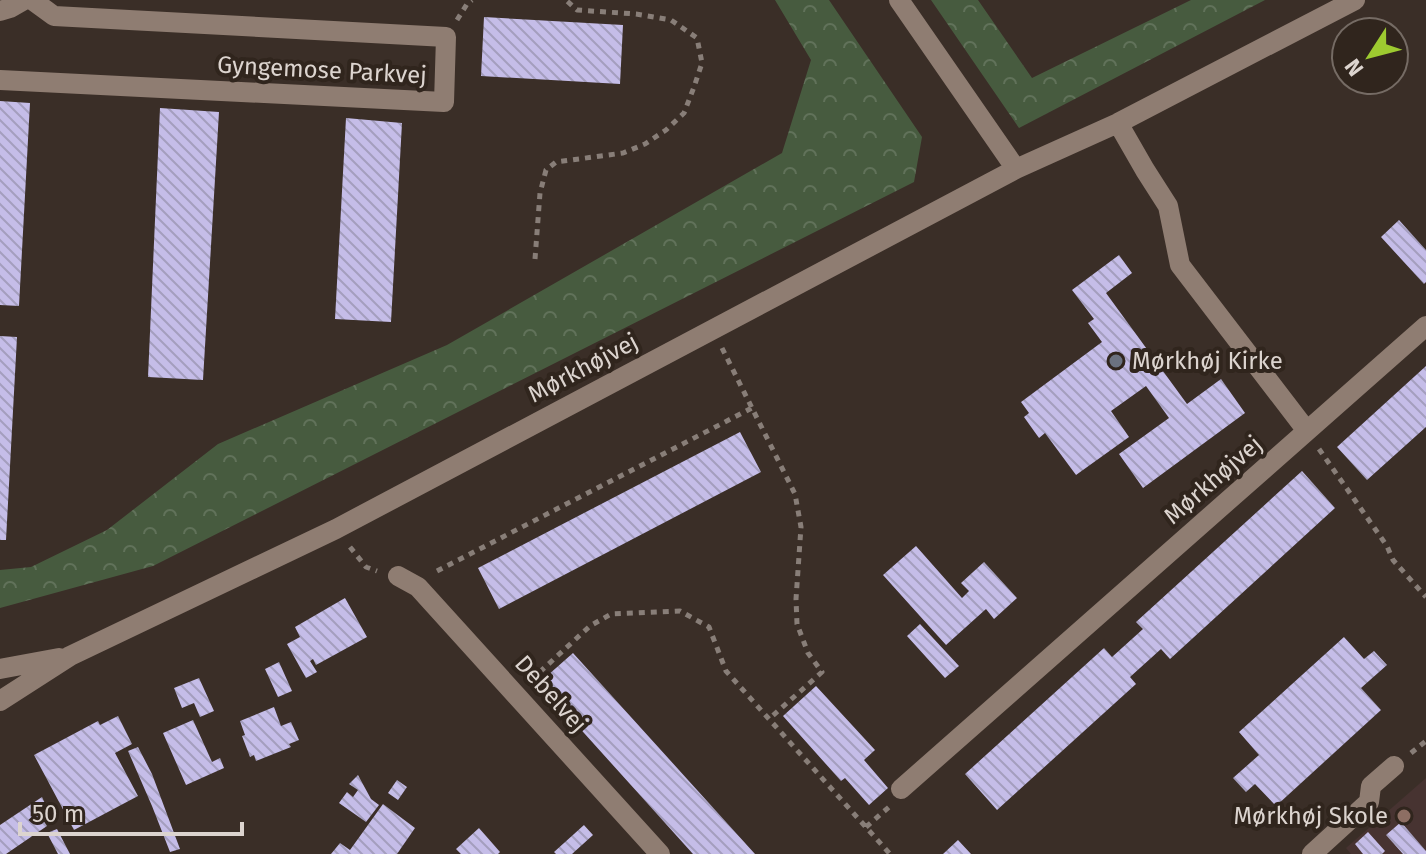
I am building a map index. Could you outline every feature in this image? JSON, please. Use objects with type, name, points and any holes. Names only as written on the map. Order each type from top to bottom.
[{"type":"street","points":[[0,11],[24,0]]},
{"type":"street","name":"Gyngemose Parkvej","points":[[0,80],[444,102],[446,37],[54,16],[32,0]]},
{"type":"street","points":[[899,0],[1016,169]]},
{"type":"street","name":"Mørkhøjvej","points":[[0,701],[70,656],[336,529],[1016,169],[1118,123],[1355,0]]},
{"type":"street","points":[[1118,123],[1168,206],[1180,265],[1307,431]]},
{"type":"street","name":"Mørkhøjvej","points":[[901,789],[1426,326]]},
{"type":"street","name":"Debelvej","points":[[398,576],[418,587],[660,854]]},
{"type":"street","name":"Mørkhøjvej","points":[[0,669],[70,656]]},
{"type":"street","points":[[1312,854],[1369,802],[1371,786],[1394,766]]},
{"type":"path","points":[[535,259],[540,193],[546,170],[556,162],[623,153],[645,144],[666,130],[684,113],[702,63],[697,38],[671,20],[577,10],[566,0]]},
{"type":"path","points":[[713,329],[795,494],[801,527],[797,624],[808,653],[822,672],[769,719]]},
{"type":"path","points":[[418,587],[439,569],[752,408]]},
{"type":"path","points":[[1307,431],[1387,546],[1393,560],[1426,597]]},
{"type":"path","points":[[336,529],[366,567],[398,576]]},
{"type":"path","points":[[516,695],[590,626],[611,614],[680,611],[709,627],[726,671],[890,854]]},
{"type":"shaded area","name":"Mørkhøj Skole","points":[[1426,778],[1426,854],[1351,854],[1346,848]]},
{"type":"green space","points":[[775,0],[829,0],[922,137],[914,182],[153,566],[0,608],[0,570],[31,567],[107,530],[218,444],[447,345],[782,153],[811,60]]},
{"type":"green space","points":[[931,0],[978,0],[1032,78],[1191,0],[1265,0],[1019,128]]},
{"type":"building","points":[[484,17],[623,25],[620,84],[481,76]]},
{"type":"building","points":[[0,101],[30,103],[19,306],[0,305]]},
{"type":"building","points":[[160,108],[219,112],[203,380],[148,377]]},
{"type":"building","points":[[346,118],[402,123],[391,322],[335,319]]},
{"type":"building","points":[[1399,220],[1426,250],[1424,284],[1381,237]]},
{"type":"building","name":"Mørkhøj Kirke","points":[[1119,255],[1132,273],[1106,293],[1187,404],[1221,379],[1245,413],[1143,488],[1119,454],[1169,418],[1146,386],[1111,411],[1129,437],[1076,475],[1045,433],[1039,438],[1024,417],[1029,413],[1021,402],[1102,342],[1088,323],[1094,319],[1072,290]]},
{"type":"building","points":[[0,336],[17,337],[6,540],[0,540]]},
{"type":"building","points":[[1426,366],[1426,427],[1367,480],[1337,447]]},
{"type":"building","points":[[740,432],[761,472],[499,609],[478,568]]},
{"type":"building","points":[[1302,471],[1335,508],[1170,659],[1161,649],[1130,677],[1136,684],[997,810],[965,774],[1104,648],[1112,657],[1143,629],[1136,622]]},
{"type":"building","points":[[916,546],[962,598],[969,591],[961,583],[984,562],[1017,598],[994,619],[986,609],[946,645],[883,575]]},
{"type":"building","points":[[345,598],[367,637],[316,665],[313,659],[310,661],[317,672],[306,678],[287,644],[300,637],[295,627]]},
{"type":"building","points":[[920,624],[959,666],[945,678],[907,636]]},
{"type":"building","points":[[1344,637],[1364,659],[1374,651],[1387,665],[1361,688],[1381,710],[1276,806],[1255,784],[1246,792],[1233,778],[1259,755],[1239,732]]},
{"type":"building","points":[[573,653],[755,854],[693,854],[539,683]]},
{"type":"building","points":[[279,662],[292,691],[278,697],[265,669]]},
{"type":"building","points":[[199,678],[214,711],[200,717],[194,703],[182,708],[174,688]]},
{"type":"building","points":[[816,686],[875,750],[864,760],[888,788],[869,805],[845,778],[841,781],[783,716]]},
{"type":"building","points":[[274,707],[281,726],[291,722],[299,740],[289,744],[291,747],[256,761],[254,755],[250,757],[240,721]]},
{"type":"building","points":[[118,716],[132,744],[115,753],[138,796],[74,830],[34,755],[98,721],[100,725]]},
{"type":"building","points":[[193,720],[212,762],[220,758],[224,768],[186,785],[163,733]]},
{"type":"building","points":[[138,747],[152,774],[180,849],[170,852],[128,751]]},
{"type":"building","points":[[358,775],[371,799],[379,805],[366,822],[339,803],[347,792],[353,797],[358,790],[349,784]]},
{"type":"building","points":[[397,780],[407,787],[398,800],[388,793]]},
{"type":"building","points":[[42,797],[49,812],[41,817],[47,826],[6,854],[0,854],[0,825]]},
{"type":"building","points":[[383,804],[415,828],[397,854],[331,854],[340,843],[350,850]]},
{"type":"building","points":[[1401,822],[1426,854],[1403,854],[1386,835]]},
{"type":"building","points":[[584,825],[593,835],[572,854],[554,852]]},
{"type":"building","points":[[479,828],[500,852],[498,854],[461,854],[456,849]]},
{"type":"building","points":[[57,829],[70,854],[58,854],[47,833]]},
{"type":"building","points":[[1368,832],[1385,851],[1382,854],[1363,854],[1355,844]]},
{"type":"building","points":[[958,840],[971,854],[943,854]]},
{"type":"place","name":"Mørkhøj Kirke","points":[[1116,361]]},
{"type":"place","name":"Mørkhøj Skole","points":[[1404,816]]}]
